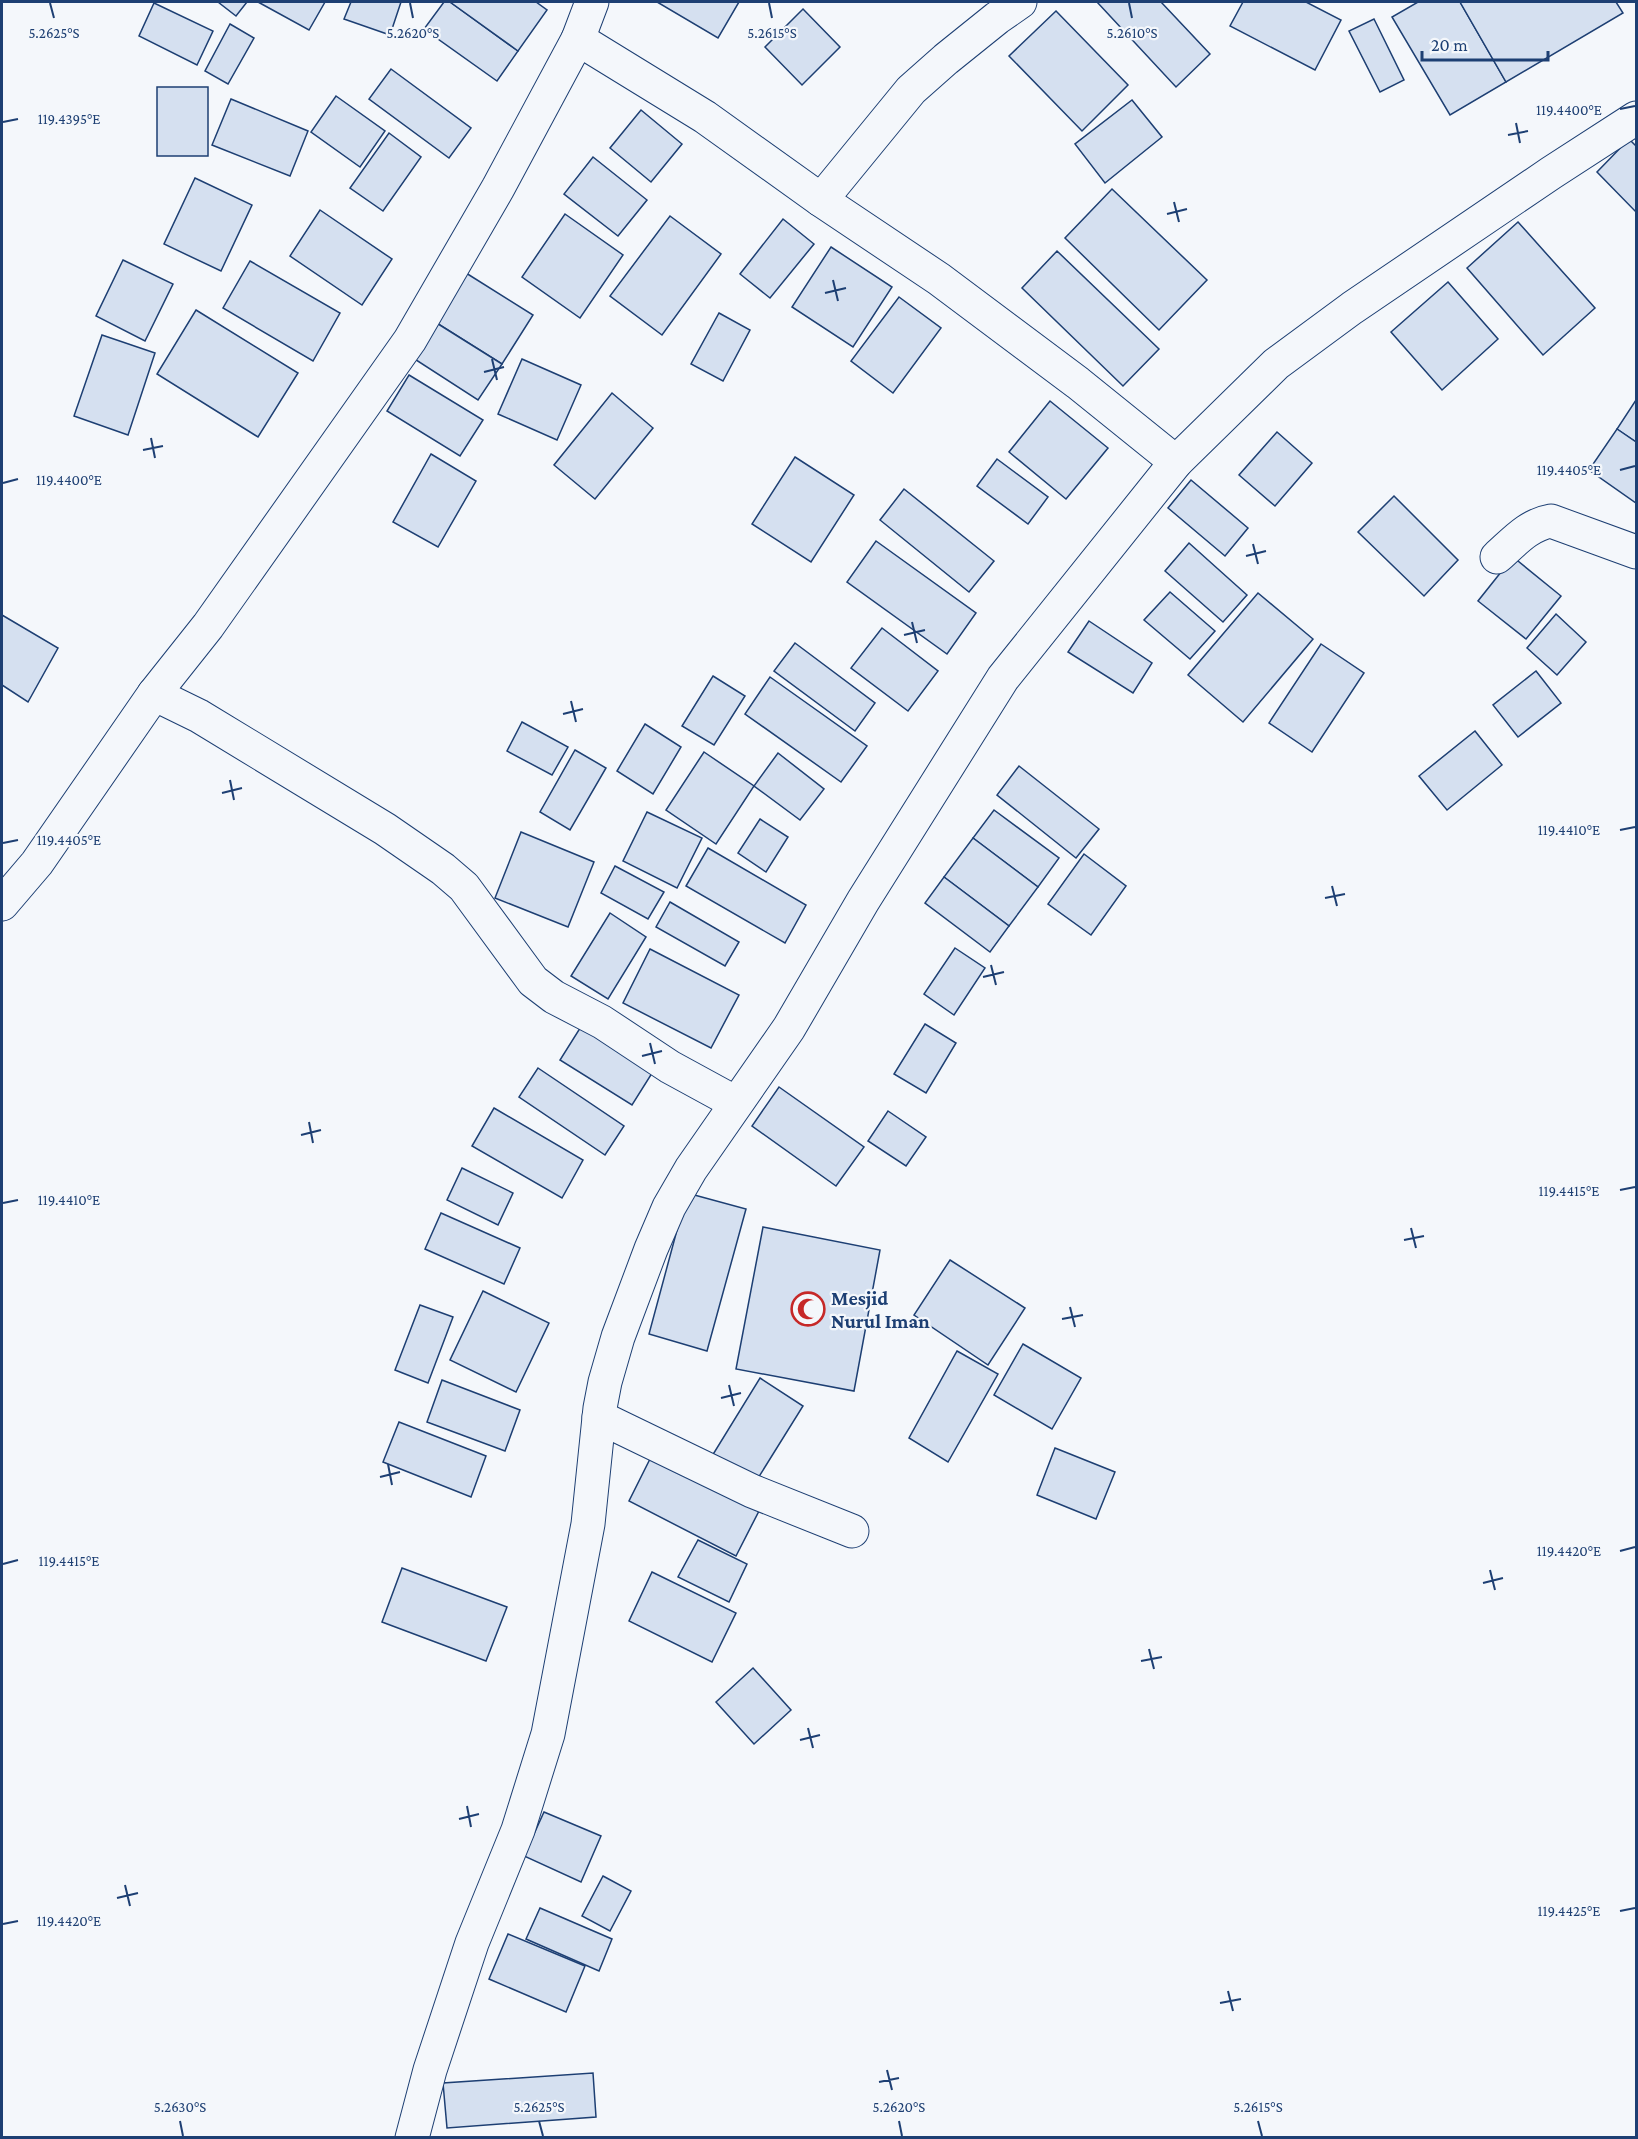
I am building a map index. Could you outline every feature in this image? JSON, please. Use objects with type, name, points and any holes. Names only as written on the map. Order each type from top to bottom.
[{"type":"street","points":[[2,904],[37,863],[154,694],[208,626],[410,340],[498,188],[578,39],[592,2]]},
{"type":"street","points":[[821,200],[911,90],[997,18],[1020,2]]},
{"type":"street","points":[[578,39],[705,117],[821,200],[939,279],[1078,383],[1176,462]]},
{"type":"street","points":[[412,2138],[430,2070],[472,1943],[518,1830],[548,1734],[588,1524],[605,1382],[618,1337],[651,1249],[669,1207],[691,1169],[789,1028],[863,901],[1003,678],[1176,462],[1276,364],[1352,308],[1636,118]]},
{"type":"street","points":[[1497,557],[1538,523],[1551,521],[1636,552]]},
{"type":"street","points":[[154,694],[199,716],[385,829],[444,869],[464,887],[533,981],[540,987],[554,997],[602,1022],[670,1067],[736,1104]]},
{"type":"street","points":[[599,1417],[752,1491],[852,1531]]},
{"type":"building","points":[[218,2],[247,2],[236,16]]},
{"type":"building","points":[[258,2],[325,2],[309,30]]},
{"type":"building","points":[[351,2],[401,2],[390,35],[344,19]]},
{"type":"building","points":[[444,2],[450,2],[518,51],[497,81],[424,29]]},
{"type":"building","points":[[450,2],[536,2],[547,10],[518,51]]},
{"type":"building","points":[[657,2],[739,2],[718,38]]},
{"type":"building","points":[[1097,2],[1161,2],[1210,54],[1176,87]]},
{"type":"building","points":[[1243,2],[1306,2],[1341,20],[1315,70],[1230,26]]},
{"type":"building","points":[[1418,2],[1460,2],[1506,82],[1450,115],[1392,17]]},
{"type":"building","points":[[1460,2],[1616,2],[1623,13],[1506,82]]},
{"type":"building","points":[[154,3],[213,31],[197,65],[139,36]]},
{"type":"building","points":[[803,9],[840,47],[802,85],[765,47]]},
{"type":"building","points":[[1056,11],[1128,85],[1082,131],[1009,56]]},
{"type":"building","points":[[1374,19],[1404,80],[1380,92],[1349,31]]},
{"type":"building","points":[[230,24],[254,38],[228,84],[205,71]]},
{"type":"building","points":[[391,69],[471,128],[449,158],[369,99]]},
{"type":"building","points":[[157,87],[208,87],[208,156],[157,156]]},
{"type":"building","points":[[336,96],[385,131],[360,167],[311,132]]},
{"type":"building","points":[[231,99],[308,131],[290,176],[212,145]]},
{"type":"building","points":[[1132,100],[1162,137],[1105,183],[1075,144]]},
{"type":"building","points":[[641,110],[682,144],[651,182],[610,148]]},
{"type":"building","points":[[389,133],[421,157],[383,211],[350,188]]},
{"type":"building","points":[[1629,139],[1636,146],[1636,212],[1597,172]]},
{"type":"building","points":[[593,157],[647,200],[618,236],[564,194]]},
{"type":"building","points":[[195,178],[252,205],[221,271],[164,244]]},
{"type":"building","points":[[1112,189],[1207,280],[1159,330],[1065,238]]},
{"type":"building","points":[[320,210],[392,259],[362,305],[290,256]]},
{"type":"building","points":[[565,214],[623,255],[580,318],[522,277]]},
{"type":"building","points":[[670,216],[721,254],[662,335],[610,296]]},
{"type":"building","points":[[783,219],[814,244],[770,298],[740,274]]},
{"type":"building","points":[[1518,222],[1595,308],[1543,355],[1467,268]]},
{"type":"building","points":[[831,247],[892,287],[853,347],[792,307]]},
{"type":"building","points":[[1057,251],[1159,349],[1123,386],[1022,288]]},
{"type":"building","points":[[123,260],[173,284],[145,341],[96,316]]},
{"type":"building","points":[[250,261],[340,313],[313,361],[223,308]]},
{"type":"building","points":[[466,273],[533,315],[502,364],[435,322]]},
{"type":"building","points":[[1448,282],[1498,339],[1442,390],[1391,332]]},
{"type":"building","points":[[899,297],[941,328],[893,393],[851,361]]},
{"type":"building","points":[[196,310],[298,373],[258,437],[157,374]]},
{"type":"building","points":[[719,313],[750,330],[723,381],[691,364]]},
{"type":"building","points":[[435,322],[502,364],[478,400],[413,358]]},
{"type":"building","points":[[102,335],[155,353],[128,435],[74,416]]},
{"type":"building","points":[[522,359],[581,385],[557,440],[498,414]]},
{"type":"building","points":[[409,375],[483,420],[460,456],[387,411]]},
{"type":"building","points":[[612,393],[653,428],[595,499],[554,465]]},
{"type":"building","points":[[1636,400],[1636,442],[1617,429]]},
{"type":"building","points":[[1050,401],[1108,448],[1066,499],[1009,452]]},
{"type":"building","points":[[1617,429],[1636,442],[1636,503],[1589,470]]},
{"type":"building","points":[[1277,432],[1312,463],[1275,506],[1239,475]]},
{"type":"building","points":[[431,454],[476,481],[438,547],[393,522]]},
{"type":"building","points":[[795,457],[854,495],[811,562],[752,524]]},
{"type":"building","points":[[997,459],[1048,497],[1028,524],[977,486]]},
{"type":"building","points":[[1191,480],[1248,528],[1225,556],[1168,508]]},
{"type":"building","points":[[904,489],[994,561],[969,592],[880,520]]},
{"type":"building","points":[[1394,496],[1458,560],[1424,596],[1358,532]]},
{"type":"building","points":[[876,541],[976,613],[947,654],[847,582]]},
{"type":"building","points":[[1189,543],[1247,595],[1223,622],[1165,571]]},
{"type":"building","points":[[1513,557],[1561,596],[1526,639],[1478,601]]},
{"type":"building","points":[[1170,592],[1215,631],[1190,659],[1144,620]]},
{"type":"building","points":[[1258,593],[1313,639],[1243,722],[1188,675]]},
{"type":"building","points":[[1556,614],[1586,642],[1557,675],[1527,648]]},
{"type":"building","points":[[2,615],[58,648],[28,702],[2,685]]},
{"type":"building","points":[[1089,621],[1152,663],[1133,693],[1068,652]]},
{"type":"building","points":[[882,628],[938,671],[908,711],[851,668]]},
{"type":"building","points":[[795,643],[875,703],[855,731],[774,671]]},
{"type":"building","points":[[1321,644],[1364,673],[1312,752],[1269,723]]},
{"type":"building","points":[[1536,671],[1561,703],[1518,737],[1493,705]]},
{"type":"building","points":[[713,676],[745,696],[714,745],[682,726]]},
{"type":"building","points":[[770,677],[867,746],[841,782],[745,714]]},
{"type":"building","points":[[522,722],[568,747],[552,775],[507,751]]},
{"type":"building","points":[[645,724],[681,747],[653,794],[617,771]]},
{"type":"building","points":[[1475,731],[1502,765],[1447,810],[1419,776]]},
{"type":"building","points":[[575,750],[606,768],[570,830],[540,812]]},
{"type":"building","points":[[704,752],[754,786],[716,844],[666,810]]},
{"type":"building","points":[[778,753],[824,789],[800,820],[754,786]]},
{"type":"building","points":[[1019,766],[1099,829],[1076,858],[997,795]]},
{"type":"building","points":[[994,810],[1059,858],[1038,887],[973,838]]},
{"type":"building","points":[[647,812],[702,838],[677,888],[623,861]]},
{"type":"building","points":[[760,819],[788,837],[766,872],[738,853]]},
{"type":"building","points":[[521,832],[594,862],[568,927],[495,898]]},
{"type":"building","points":[[973,838],[1038,887],[1009,926],[944,877]]},
{"type":"building","points":[[708,848],[806,905],[785,943],[686,886]]},
{"type":"building","points":[[1084,854],[1126,886],[1091,935],[1048,904]]},
{"type":"building","points":[[615,866],[664,892],[648,919],[601,893]]},
{"type":"building","points":[[944,877],[1009,926],[990,952],[925,903]]},
{"type":"building","points":[[670,902],[739,942],[725,966],[656,927]]},
{"type":"building","points":[[610,913],[646,937],[608,999],[571,976]]},
{"type":"building","points":[[955,948],[985,968],[954,1015],[924,994]]},
{"type":"building","points":[[650,949],[739,995],[711,1048],[623,1003]]},
{"type":"building","points":[[925,1024],[956,1043],[926,1093],[894,1074]]},
{"type":"building","points":[[582,1025],[654,1070],[632,1105],[560,1060]]},
{"type":"building","points":[[538,1068],[624,1126],[605,1155],[519,1097]]},
{"type":"building","points":[[779,1087],[864,1147],[836,1186],[752,1126]]},
{"type":"building","points":[[494,1108],[583,1160],[562,1198],[472,1146]]},
{"type":"building","points":[[888,1111],[926,1137],[906,1166],[868,1141]]},
{"type":"building","points":[[462,1168],[513,1193],[498,1225],[447,1200]]},
{"type":"building","points":[[687,1193],[746,1209],[707,1351],[649,1334]]},
{"type":"building","points":[[441,1213],[520,1248],[504,1284],[425,1249]]},
{"type":"building","name":"Mesjid Nurul Iman","points":[[763,1227],[880,1250],[854,1391],[736,1369]]},
{"type":"building","points":[[950,1260],[1025,1308],[988,1365],[914,1315]]},
{"type":"building","points":[[483,1291],[549,1323],[516,1392],[450,1360]]},
{"type":"building","points":[[420,1305],[453,1317],[428,1383],[395,1370]]},
{"type":"building","points":[[1023,1344],[1081,1378],[1052,1429],[994,1395]]},
{"type":"building","points":[[957,1351],[998,1374],[948,1462],[909,1438]]},
{"type":"building","points":[[760,1378],[803,1406],[755,1483],[712,1456]]},
{"type":"building","points":[[442,1380],[520,1410],[505,1451],[427,1422]]},
{"type":"building","points":[[399,1422],[486,1456],[471,1497],[383,1462]]},
{"type":"building","points":[[1055,1448],[1115,1472],[1096,1519],[1037,1495]]},
{"type":"building","points":[[653,1453],[760,1509],[736,1556],[629,1501]]},
{"type":"building","points":[[698,1540],[747,1564],[729,1602],[678,1577]]},
{"type":"building","points":[[402,1568],[507,1607],[486,1661],[382,1622]]},
{"type":"building","points":[[652,1572],[736,1613],[712,1662],[629,1621]]},
{"type":"building","points":[[753,1668],[791,1710],[754,1744],[716,1702]]},
{"type":"building","points":[[544,1812],[601,1836],[581,1882],[524,1856]]},
{"type":"building","points":[[603,1876],[631,1891],[610,1931],[582,1916]]},
{"type":"building","points":[[540,1908],[612,1939],[599,1971],[526,1939]]},
{"type":"building","points":[[508,1934],[585,1966],[566,2012],[489,1979]]},
{"type":"building","points":[[593,2073],[596,2117],[447,2128],[443,2083]]},
{"type":"place","name":"Mesjid Nurul Iman","points":[[808,1309]]}]
